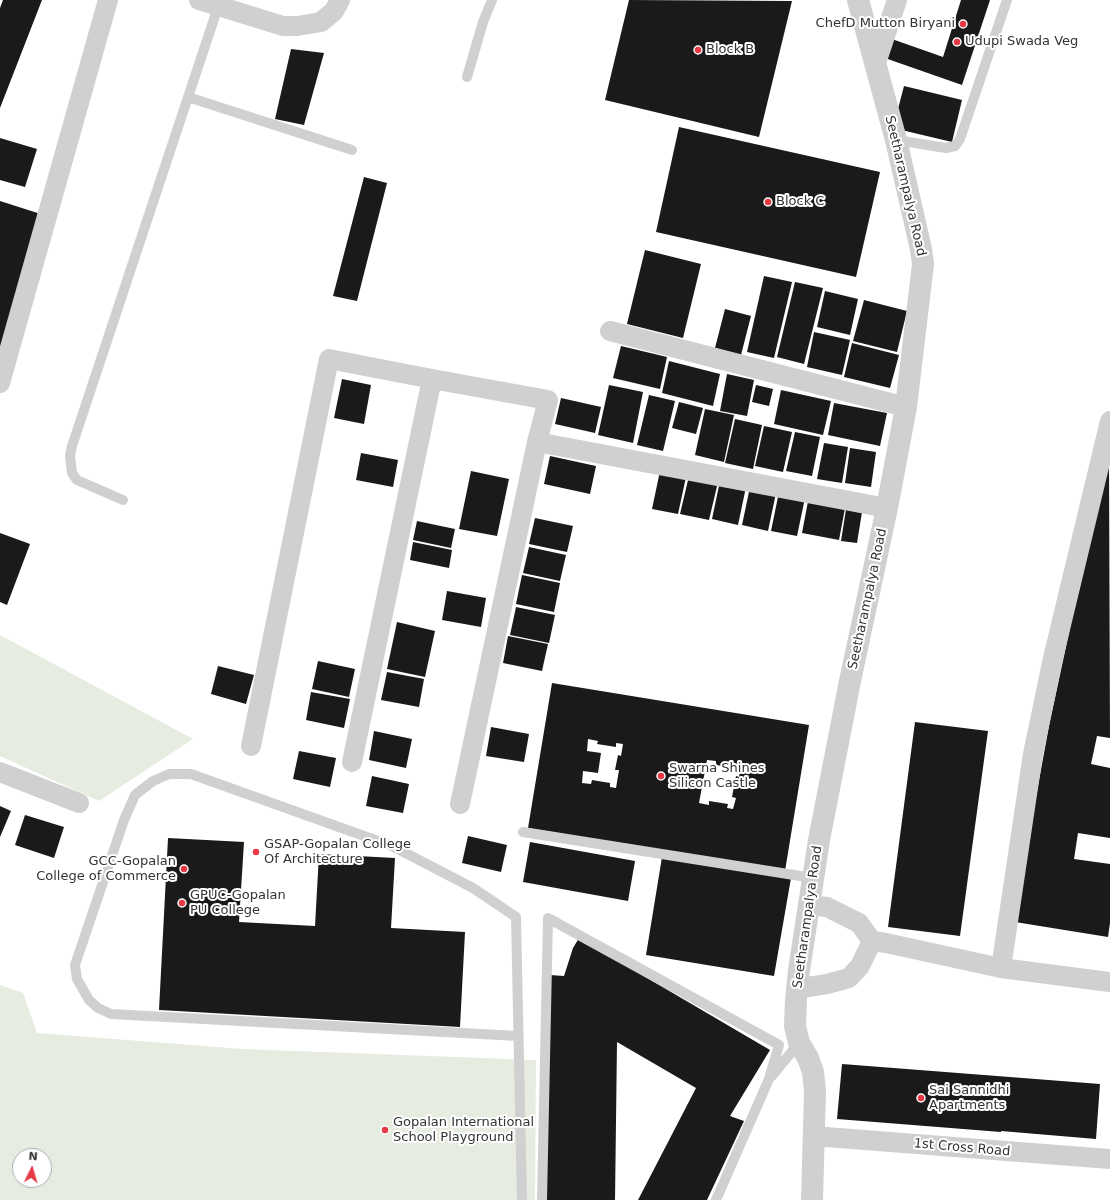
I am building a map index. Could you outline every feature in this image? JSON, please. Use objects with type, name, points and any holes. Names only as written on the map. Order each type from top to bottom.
[{"type":"street","points":[[0,383],[108,0]]},
{"type":"street","points":[[198,0],[219,3],[284,26],[297,26],[321,22],[334,11],[340,0]]},
{"type":"street","name":"Seetharampalya Road","points":[[812,1200],[813,1072],[808,1058],[799,1043],[795,1026],[797,986],[819,840],[847,696],[887,508],[906,406],[923,264],[921,248],[896,140],[858,0]]},
{"type":"street","points":[[875,66],[897,0]]},
{"type":"street","points":[[610,331],[906,406]]},
{"type":"street","points":[[251,746],[329,359],[432,380],[548,400],[537,442],[460,804]]},
{"type":"street","points":[[352,762],[432,380]]},
{"type":"street","points":[[1001,968],[1032,754],[1053,658],[1110,421]]},
{"type":"street","points":[[537,442],[887,508]]},
{"type":"street","points":[[0,772],[79,803]]},
{"type":"street","points":[[809,905],[827,907],[859,923],[872,941],[1001,968],[1110,982]]},
{"type":"street","points":[[797,986],[808,987],[849,978],[860,966],[872,941]]},
{"type":"street","name":"1st Cross Road","points":[[813,1136],[1110,1159]]},
{"type":"lane","points":[[467,77],[483,22],[492,0]]},
{"type":"lane","points":[[896,140],[946,148],[955,146],[960,138],[1007,0]]},
{"type":"lane","points":[[123,500],[77,480],[72,473],[70,456],[72,446],[219,3]]},
{"type":"lane","points":[[188,96],[352,150]]},
{"type":"lane","points":[[518,1036],[111,1014],[98,1008],[89,1000],[77,979],[75,965],[124,820],[135,795],[153,781],[169,774],[191,774],[392,846],[473,888],[516,917],[522,1200]]},
{"type":"lane","points":[[523,832],[813,878]]},
{"type":"lane","points":[[542,1200],[548,918],[779,1045],[769,1080],[716,1200]]},
{"type":"lane","points":[[769,1080],[799,1043]]},
{"type":"shaded area","points":[[0,635],[193,739],[99,801],[0,756]]},
{"type":"shaded area","points":[[0,985],[23,993],[37,1033],[242,1049],[536,1060],[535,1200],[0,1200]]},
{"type":"building","points":[[3,0],[42,0],[0,108],[0,8]]},
{"type":"building","name":"Block B","points":[[629,0],[792,1],[759,137],[605,100]]},
{"type":"building","points":[[961,0],[990,0],[962,85],[882,57],[889,38],[943,57]]},
{"type":"building","points":[[291,49],[324,53],[304,125],[275,119]]},
{"type":"building","points":[[904,86],[962,100],[952,142],[893,128]]},
{"type":"building","name":"Block C","points":[[679,127],[880,172],[856,277],[656,232]]},
{"type":"building","points":[[0,138],[37,149],[25,187],[0,180]]},
{"type":"building","points":[[364,177],[387,183],[357,301],[333,296]]},
{"type":"building","points":[[0,201],[47,216],[0,355]]},
{"type":"building","points":[[645,250],[701,264],[683,338],[627,324]]},
{"type":"building","points":[[764,276],[792,282],[774,358],[747,352]]},
{"type":"building","points":[[795,282],[823,288],[804,364],[777,357]]},
{"type":"building","points":[[825,291],[858,299],[850,335],[817,327]]},
{"type":"building","points":[[864,300],[907,311],[897,352],[853,341]]},
{"type":"building","points":[[725,309],[751,316],[741,355],[715,348]]},
{"type":"building","points":[[814,332],[850,340],[842,375],[807,367]]},
{"type":"building","points":[[852,343],[899,355],[890,388],[844,377]]},
{"type":"building","points":[[621,346],[667,357],[660,389],[613,378]]},
{"type":"building","points":[[669,361],[720,374],[713,406],[662,393]]},
{"type":"building","points":[[727,374],[754,380],[747,416],[720,411]]},
{"type":"building","points":[[342,379],[371,385],[364,424],[334,418]]},
{"type":"building","points":[[609,385],[643,392],[633,443],[598,435]]},
{"type":"building","points":[[756,385],[773,389],[769,406],[752,402]]},
{"type":"building","points":[[781,390],[831,401],[823,435],[774,424]]},
{"type":"building","points":[[649,395],[675,401],[663,451],[637,445]]},
{"type":"building","points":[[561,398],[601,407],[595,433],[555,424]]},
{"type":"building","points":[[679,402],[703,408],[696,434],[672,428]]},
{"type":"building","points":[[834,403],[887,413],[880,446],[828,435]]},
{"type":"building","points":[[705,409],[734,415],[724,462],[695,455]]},
{"type":"building","points":[[735,419],[762,425],[753,469],[725,463]]},
{"type":"building","points":[[764,426],[792,432],[783,472],[755,466]]},
{"type":"building","points":[[795,432],[820,437],[812,476],[786,471]]},
{"type":"building","points":[[824,443],[848,447],[842,483],[817,479]]},
{"type":"building","points":[[850,448],[876,452],[871,487],[845,483]]},
{"type":"building","points":[[361,453],[398,460],[393,487],[356,480]]},
{"type":"building","points":[[550,456],[596,466],[590,494],[544,484]]},
{"type":"building","points":[[1109,464],[1110,738],[1097,736],[1091,764],[1110,768],[1110,838],[1078,833],[1074,859],[1110,864],[1110,923],[1108,937],[1015,922],[1049,726],[1070,628]]},
{"type":"building","points":[[471,471],[509,479],[497,536],[459,529]]},
{"type":"building","points":[[660,471],[686,477],[678,514],[652,509]]},
{"type":"building","points":[[689,476],[718,482],[709,520],[680,514]]},
{"type":"building","points":[[720,481],[746,487],[738,525],[712,519]]},
{"type":"building","points":[[750,487],[776,493],[768,531],[742,525]]},
{"type":"building","points":[[779,492],[805,498],[797,536],[771,531]]},
{"type":"building","points":[[809,496],[846,503],[839,540],[802,533]]},
{"type":"building","points":[[847,503],[863,506],[857,543],[841,541]]},
{"type":"building","points":[[535,518],[573,526],[567,552],[529,544]]},
{"type":"building","points":[[417,521],[455,529],[451,548],[413,540]]},
{"type":"building","points":[[0,533],[30,544],[7,605],[0,602]]},
{"type":"building","points":[[413,542],[452,550],[449,568],[410,560]]},
{"type":"building","points":[[529,547],[566,555],[560,581],[523,573]]},
{"type":"building","points":[[522,575],[560,583],[554,612],[516,604]]},
{"type":"building","points":[[447,591],[486,598],[481,627],[442,620]]},
{"type":"building","points":[[516,607],[555,615],[549,643],[510,635]]},
{"type":"building","points":[[397,622],[435,631],[425,677],[387,669]]},
{"type":"building","points":[[508,636],[548,644],[542,671],[503,663]]},
{"type":"building","points":[[318,661],[355,669],[349,697],[312,689]]},
{"type":"building","points":[[218,666],[254,675],[246,704],[211,694]]},
{"type":"building","points":[[387,672],[424,679],[419,707],[381,700]]},
{"type":"building","name":"Swarna Shines Silicon Castle","points":[[552,683],[809,725],[785,871],[528,828]],"holes":[[[588,739],[598,741],[597,744],[616,747],[616,743],[623,744],[621,756],[618,755],[615,770],[619,770],[616,788],[610,787],[610,783],[592,780],[591,784],[582,783],[583,771],[598,773],[601,753],[587,751]],[[707,760],[716,761],[716,765],[734,768],[734,764],[741,765],[739,777],[736,776],[732,797],[736,798],[733,809],[727,808],[728,804],[709,801],[709,805],[699,803]]]},
{"type":"building","points":[[311,692],[350,699],[344,728],[306,720]]},
{"type":"building","points":[[915,722],[988,731],[960,936],[888,927]]},
{"type":"building","points":[[491,727],[529,734],[524,762],[486,756]]},
{"type":"building","points":[[374,731],[412,739],[406,768],[369,760]]},
{"type":"building","points":[[299,751],[336,758],[330,787],[293,779]]},
{"type":"building","points":[[372,776],[409,784],[403,813],[366,806]]},
{"type":"building","points":[[0,806],[11,811],[0,837]]},
{"type":"building","points":[[25,815],[64,827],[54,858],[15,845]]},
{"type":"building","points":[[468,836],[507,845],[501,872],[462,863]]},
{"type":"building","points":[[168,838],[244,842],[239,922],[315,926],[319,854],[395,858],[391,928],[465,932],[460,1027],[159,1010]]},
{"type":"building","points":[[530,842],[635,861],[628,901],[523,882]]},
{"type":"building","points":[[662,857],[791,878],[774,976],[646,955]]},
{"type":"building","points":[[579,938],[770,1050],[730,1116],[744,1121],[707,1200],[638,1200],[696,1088],[617,1042],[615,1200],[546,1200],[550,975],[564,976],[573,948]]},
{"type":"building","name":"Sai Sannidhi Apartments","points":[[842,1064],[1100,1084],[1096,1139],[837,1119]]},
{"type":"place","name":"ChefD Mutton Biryani","points":[[963,24]]},
{"type":"place","name":"Udupi Swada Veg","points":[[957,42]]},
{"type":"place","name":"Block B","points":[[698,50]]},
{"type":"place","name":"Block C","points":[[768,202]]},
{"type":"place","name":"Swarna Shines Silicon Castle","points":[[661,776]]},
{"type":"place","name":"GSAP-Gopalan College Of Architecture","points":[[256,852]]},
{"type":"place","name":"GCC-Gopalan College of Commerce","points":[[184,869]]},
{"type":"place","name":"GPUC-Gopalan PU College","points":[[182,903]]},
{"type":"place","name":"Sai Sannidhi Apartments","points":[[921,1098]]},
{"type":"place","name":"Gopalan International School Playground","points":[[385,1130]]}]
